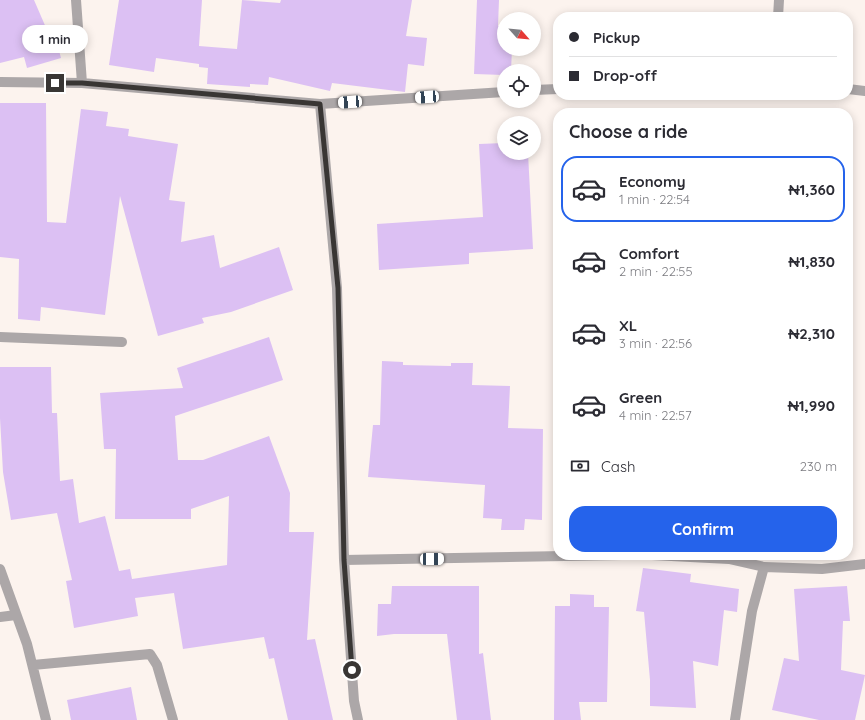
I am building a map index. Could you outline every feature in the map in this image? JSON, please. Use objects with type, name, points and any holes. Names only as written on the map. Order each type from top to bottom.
[{"type":"street","points":[[76,0],[82,83]]},
{"type":"street","points":[[778,12],[779,0]]},
{"type":"street","points":[[0,82],[82,83],[320,104],[497,92]]},
{"type":"street","points":[[541,90],[553,89]]},
{"type":"street","points":[[853,90],[865,91]]},
{"type":"street","points":[[320,104],[338,288],[344,560],[354,701],[358,720]]},
{"type":"street","points":[[0,337],[122,342]]},
{"type":"street","points":[[344,560],[553,556]]},
{"type":"street","points":[[733,560],[764,567],[822,569],[865,564]]},
{"type":"street","points":[[736,720],[752,611],[764,567]]},
{"type":"street","points":[[0,568],[33,665],[46,720]]},
{"type":"street","points":[[0,617],[16,615]]},
{"type":"street","points":[[33,665],[150,654],[157,665],[173,720]]},
{"type":"building","points":[[0,0],[34,0],[47,30],[53,28],[61,58],[27,68],[24,57],[0,63]]},
{"type":"building","points":[[119,0],[202,0],[199,46],[237,49],[242,0],[280,3],[281,0],[412,0],[406,36],[427,38],[424,66],[408,64],[405,92],[332,83],[330,91],[269,77],[268,85],[250,84],[250,87],[207,84],[208,68],[199,67],[199,64],[156,58],[154,72],[109,65]]},
{"type":"building","points":[[477,0],[499,0],[499,12],[497,12],[497,56],[512,56],[511,64],[497,64],[497,75],[474,74]]},
{"type":"building","points":[[0,103],[46,103],[47,222],[66,223],[81,109],[108,112],[106,126],[129,129],[128,136],[178,144],[169,200],[185,202],[181,242],[214,235],[220,268],[279,247],[293,290],[231,312],[202,318],[204,323],[158,336],[120,196],[105,315],[41,307],[40,321],[18,319],[19,259],[0,257]]},
{"type":"building","points":[[497,143],[497,160],[528,160],[533,249],[469,253],[469,264],[379,270],[377,224],[483,217],[479,144]]},
{"type":"building","points":[[269,337],[283,380],[175,416],[178,460],[203,460],[269,436],[290,493],[289,532],[314,532],[307,640],[315,639],[333,720],[288,720],[274,658],[269,659],[264,637],[183,649],[174,593],[135,598],[138,616],[74,628],[66,581],[72,580],[57,513],[11,520],[3,472],[0,418],[0,367],[51,367],[52,413],[57,413],[60,481],[73,479],[79,523],[105,516],[119,571],[130,569],[132,579],[227,565],[229,496],[191,509],[191,519],[115,519],[116,449],[104,449],[100,393],[183,388],[177,368]]},
{"type":"building","points":[[382,361],[403,362],[403,365],[451,366],[451,363],[473,363],[472,385],[510,386],[508,428],[543,429],[542,520],[525,519],[524,530],[501,530],[502,519],[483,518],[485,485],[368,477],[373,425],[380,425]]},
{"type":"building","points":[[643,568],[691,574],[690,582],[739,589],[737,612],[724,610],[718,666],[693,661],[696,708],[650,706],[650,680],[644,612],[636,611]]},
{"type":"building","points":[[392,586],[479,586],[479,654],[483,653],[491,720],[457,720],[447,634],[394,634],[377,636],[378,604],[391,604]]},
{"type":"building","points":[[847,586],[850,621],[843,621],[841,670],[865,675],[855,720],[819,720],[772,710],[784,658],[799,661],[794,589]]},
{"type":"building","points":[[570,594],[594,595],[594,607],[609,607],[607,702],[579,702],[581,720],[554,720],[555,606],[570,606]]},
{"type":"building","points":[[131,687],[137,720],[71,720],[67,700]]},
{"type":"route","points":[[55,83],[82,83],[320,104],[338,288],[344,560],[352,670]]}]
